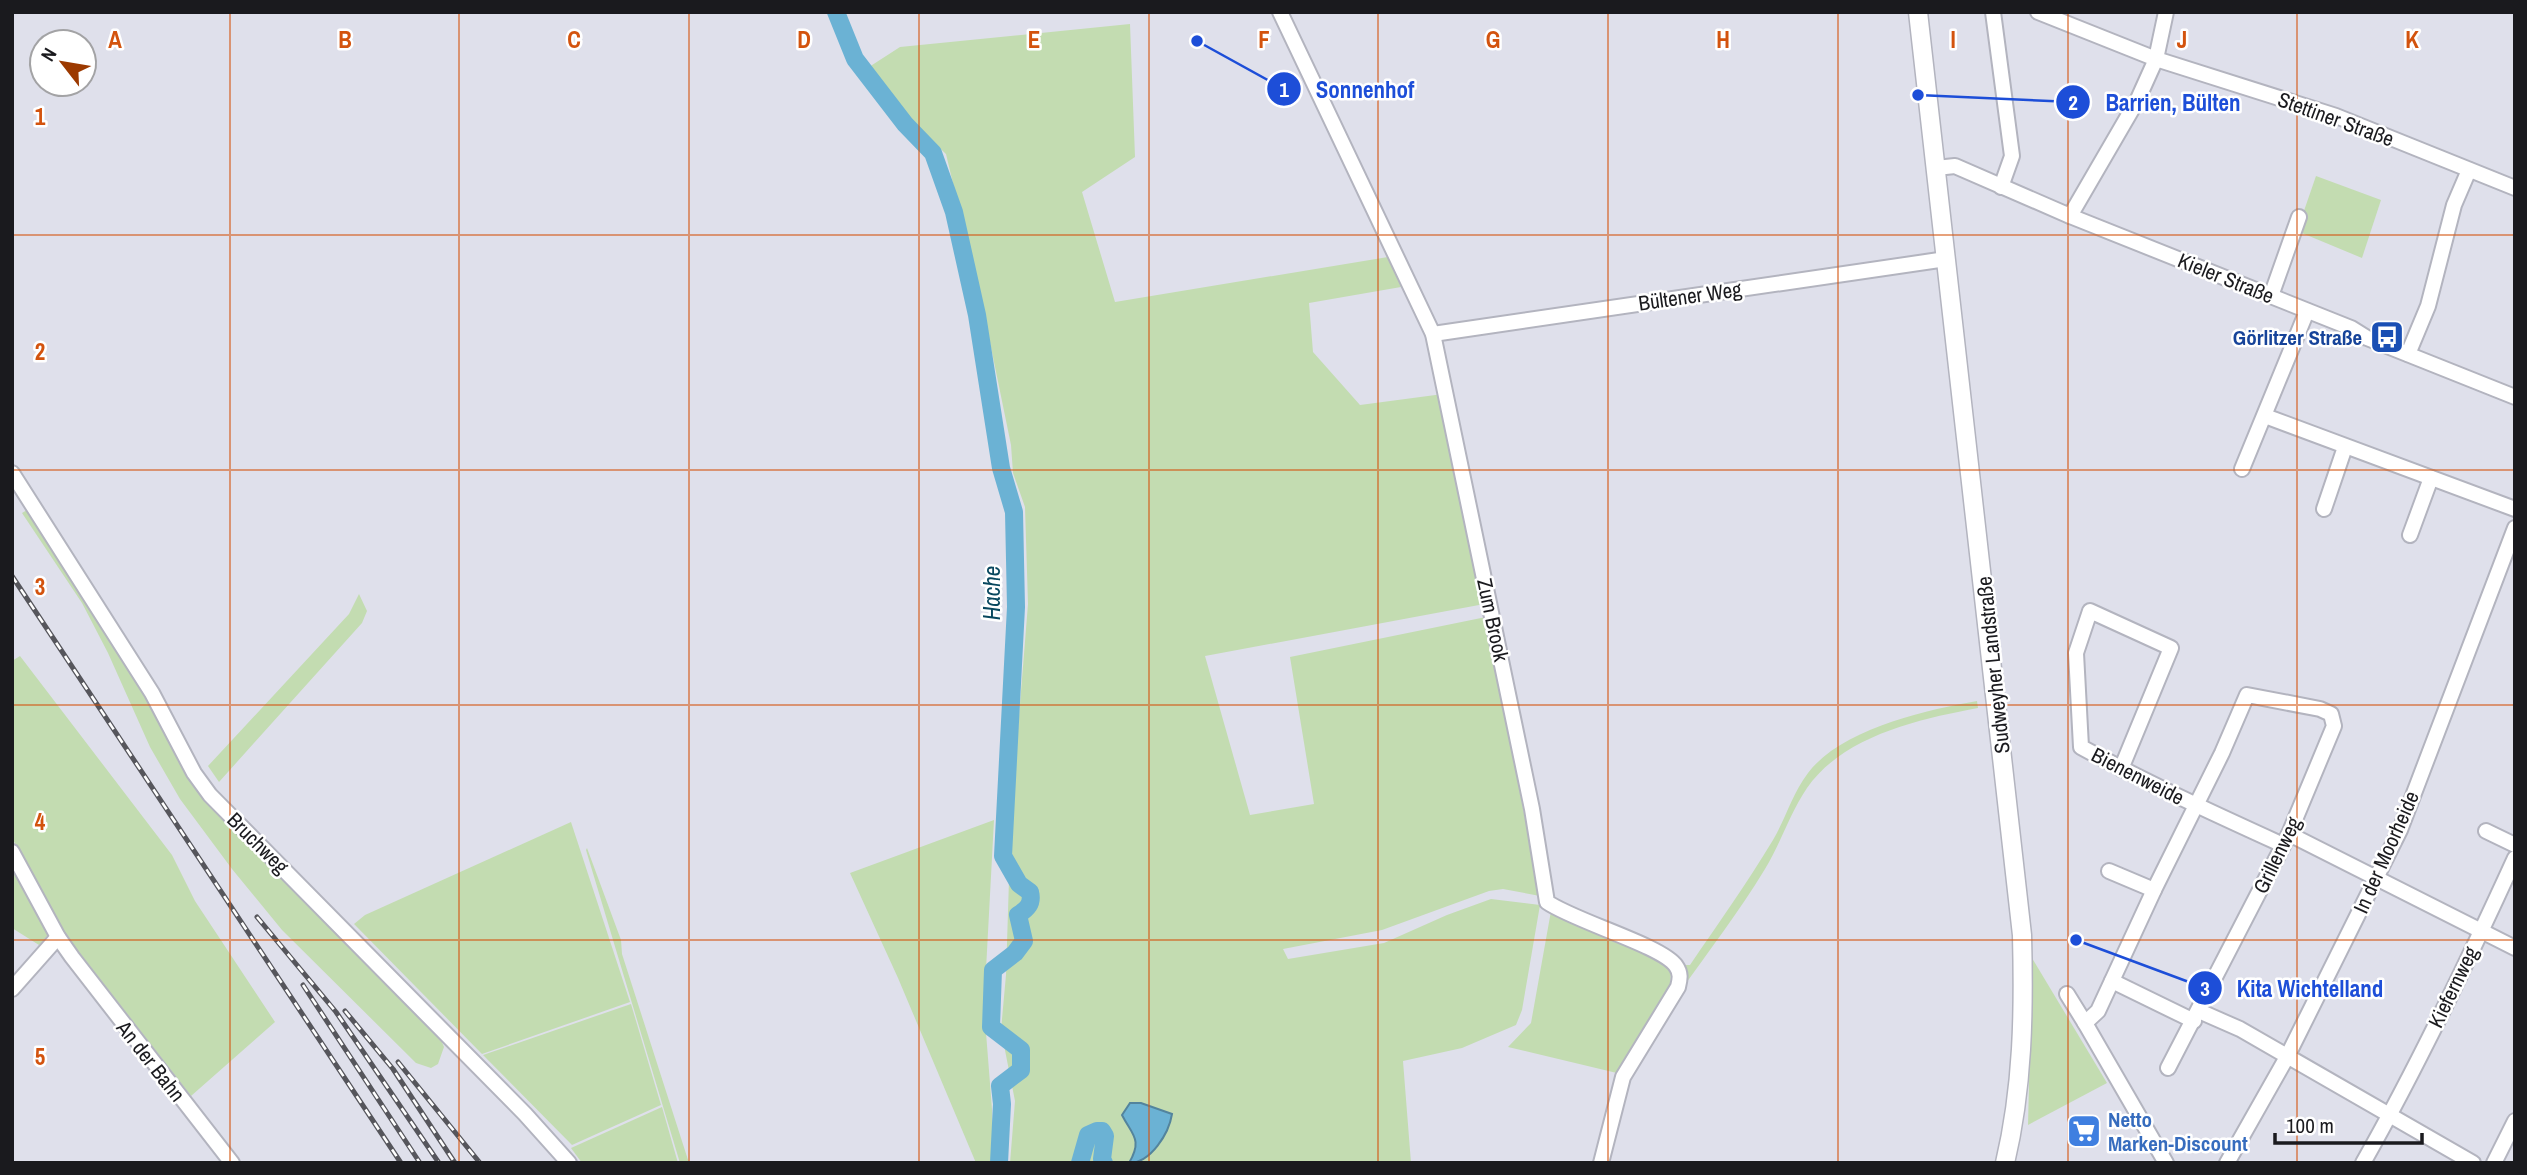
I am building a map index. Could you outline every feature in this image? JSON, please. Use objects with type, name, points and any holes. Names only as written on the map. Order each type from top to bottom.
[{"type":"main road","name":"Sudweyher Landstraße","points":[[1918,12],[2022,935],[2024,1008],[2021,1062],[2016,1113],[2005,1163]]},
{"type":"street","name":"Zum Brook","points":[[1280,12],[1433,334],[1532,809],[1547,902],[1561,912],[1658,953],[1675,964],[1680,973],[1678,987],[1623,1077],[1601,1163]]},
{"type":"street","points":[[1993,12],[2012,156],[2001,187]]},
{"type":"street","name":"Stettiner Straße","points":[[2038,12],[2156,59],[2336,116],[2515,187]]},
{"type":"street","points":[[2070,216],[2138,99],[2156,59],[2166,12]]},
{"type":"street","name":"Kieler Straße","points":[[1936,168],[1955,166],[2070,216],[2515,397]]},
{"type":"street","points":[[2408,354],[2428,306],[2454,205],[2469,170]]},
{"type":"street","points":[[2271,296],[2299,218]]},
{"type":"street","name":"Bültener Weg","points":[[1433,334],[1946,259]]},
{"type":"street","points":[[2242,469],[2307,311]]},
{"type":"street","points":[[2265,416],[2515,509]]},
{"type":"street","points":[[2324,509],[2344,447]]},
{"type":"street","name":"Bruchweg","points":[[12,473],[152,693],[194,773],[210,795],[516,1105],[569,1163]]},
{"type":"street","points":[[2410,535],[2431,478]]},
{"type":"street","name":"In der Moorheide","points":[[2227,1163],[2287,1058],[2400,830],[2515,528]]},
{"type":"street","name":"Bienenweide","points":[[2121,769],[2171,648],[2090,611],[2076,653],[2081,747],[2121,769],[2196,806],[2286,839],[2377,877],[2515,948]]},
{"type":"street","name":"Grillenweg","points":[[2168,1068],[2286,839],[2334,726],[2331,714],[2320,709],[2247,695],[2196,806]]},
{"type":"street","points":[[2085,1023],[2098,1011],[2196,806]]},
{"type":"street","points":[[2486,831],[2515,845]]},
{"type":"street","name":"An der Bahn","points":[[12,852],[58,937],[72,957],[232,1163]]},
{"type":"street","name":"Kiefernweg","points":[[2363,1163],[2390,1116],[2515,858]]},
{"type":"street","points":[[2109,871],[2154,890]]},
{"type":"street","points":[[12,989],[58,937]]},
{"type":"street","points":[[2112,981],[2197,1016],[2240,1030],[2473,1163]]},
{"type":"street","points":[[2067,994],[2166,1163]]},
{"type":"street","points":[[2494,1163],[2515,1121]]},
{"type":"green space","points":[[1130,24],[1135,157],[1082,192],[1115,302],[1388,257],[1401,287],[1309,303],[1313,352],[1360,405],[1443,394],[1483,602],[1479,605],[1205,656],[1250,815],[1314,804],[1290,657],[1486,617],[1540,896],[1503,889],[1489,891],[1382,930],[1283,949],[1288,959],[1384,943],[1491,899],[1540,905],[1522,1010],[1516,1025],[1462,1048],[1403,1061],[1411,1163],[1010,1163],[1015,1101],[1001,1030],[1006,975],[1011,816],[1028,604],[1025,507],[1013,473],[1011,445],[985,318],[946,154],[911,121],[869,67],[900,47]]},
{"type":"green space","points":[[2316,176],[2381,200],[2362,258],[2297,231]]},
{"type":"green space","points":[[32,507],[102,618],[190,774],[438,1033],[444,1047],[438,1064],[431,1068],[416,1063],[282,930],[180,799],[150,747],[108,653],[82,603],[22,513]]},
{"type":"green space","points":[[359,594],[367,611],[362,623],[219,782],[208,766],[349,614]]},
{"type":"green space","points":[[20,656],[172,855],[195,901],[275,1022],[191,1096],[68,938],[12,838],[12,661]]},
{"type":"green space","points":[[1977,701],[1978,708],[1907,724],[1861,743],[1822,770],[1801,798],[1755,885],[1679,993],[1683,965],[1690,965],[1732,903],[1773,840],[1802,781],[1823,758],[1841,744],[1886,724]]},
{"type":"green space","points":[[994,820],[984,1007],[992,1109],[993,1163],[976,1163],[898,978],[850,873]]},
{"type":"green space","points":[[571,822],[630,1002],[482,1054],[354,924],[365,915]]},
{"type":"green space","points":[[587,848],[621,940],[622,954],[689,1163],[680,1163]]},
{"type":"green space","points":[[12,866],[47,926],[47,936],[39,945],[12,928]]},
{"type":"green space","points":[[1551,911],[1660,959],[1671,972],[1670,987],[1621,1074],[1508,1047],[1531,1023]]},
{"type":"green space","points":[[2032,958],[2107,1083],[2028,1125]]},
{"type":"green space","points":[[631,1004],[661,1105],[572,1145],[483,1055]]},
{"type":"green space","points":[[662,1107],[678,1163],[582,1163],[571,1148]]},
{"type":"water","points":[[1130,1103],[1141,1103],[1172,1114],[1158,1146],[1145,1158],[1129,1163],[1136,1143],[1122,1115]]},
{"type":"waterway","name":"Hache","points":[[836,12],[855,59],[905,124],[933,153],[954,212],[977,315],[1001,468],[1014,512],[1016,607],[1003,856],[1019,884],[1030,892],[1031,900],[1027,908],[1018,915],[1024,941],[1015,953],[993,970],[991,1027],[1021,1050],[1021,1070],[1000,1086],[1002,1104],[999,1163]]},
{"type":"waterway","name":"Hache","points":[[1080,1163],[1088,1135],[1097,1131],[1102,1131],[1105,1136],[1102,1159],[1104,1163]]},
{"type":"railway","points":[[12,576],[401,1163]]},
{"type":"railway","points":[[257,917],[336,1012],[439,1163]]},
{"type":"railway","points":[[303,985],[420,1163]]},
{"type":"railway","points":[[345,1011],[393,1069],[455,1163]]},
{"type":"railway","points":[[398,1062],[480,1163]]},
{"type":"place","name":"Sonnenhof","points":[[1197,41]]},
{"type":"place","name":"Barrien, Bülten","points":[[1918,95]]},
{"type":"place","name":"Görlitzer Straße","points":[[2387,337]]},
{"type":"place","name":"Kita Wichtelland","points":[[2076,940]]},
{"type":"place","name":"Netto Marken-Discount","points":[[2084,1131]]}]
